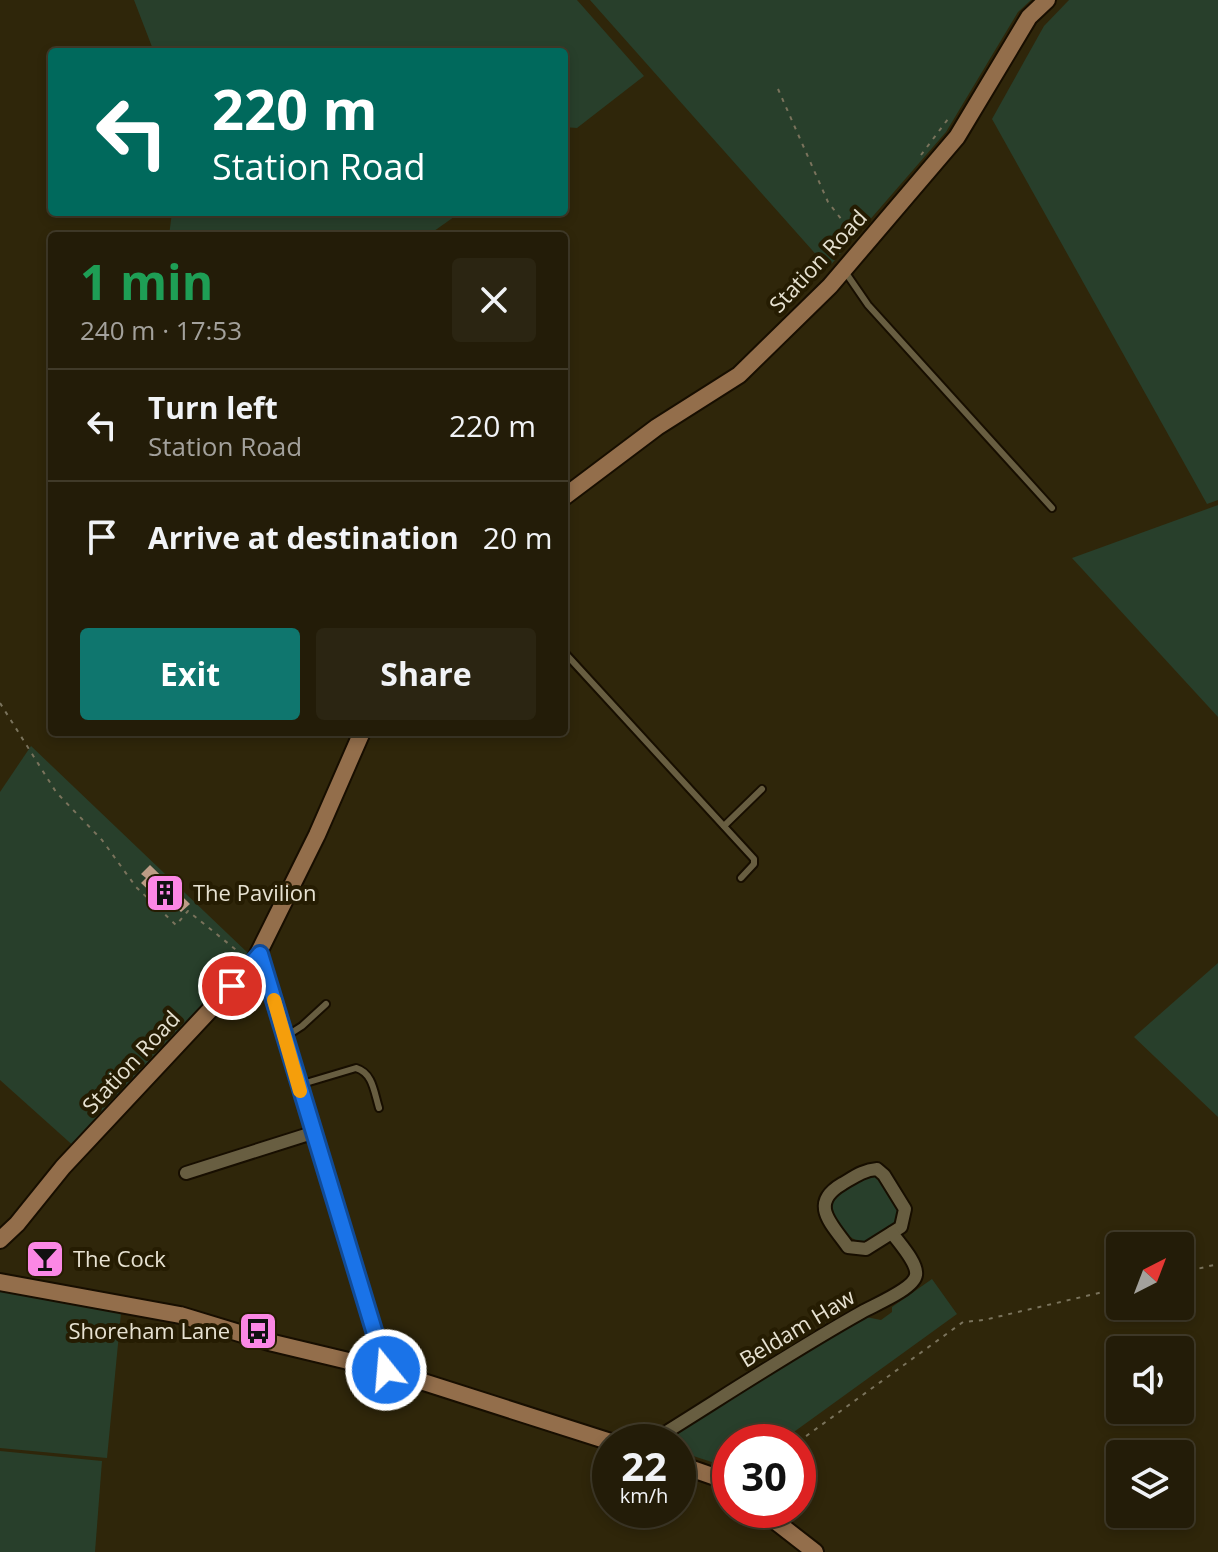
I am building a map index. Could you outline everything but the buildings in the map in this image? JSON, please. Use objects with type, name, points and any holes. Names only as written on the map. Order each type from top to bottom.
[{"type":"street","name":"Station Road","points":[[568,494],[657,427],[739,375],[844,270],[957,137],[1029,17],[1047,0]]},
{"type":"street","name":"Station Road","points":[[0,1240],[63,1167],[256,959],[317,835],[360,736]]},
{"type":"street","points":[[256,959],[285,1037],[386,1370]]},
{"type":"street","points":[[186,1173],[312,1133]]},
{"type":"street","points":[[877,1169],[905,1209],[901,1227],[892,1233],[866,1249],[848,1247],[824,1212],[825,1199],[832,1190],[865,1170],[877,1169]]},
{"type":"street","name":"Beldam Haw","points":[[680,1424],[819,1336],[901,1292],[915,1279],[917,1272],[892,1233]]},
{"type":"street","points":[[0,1282],[180,1315],[269,1342],[386,1370],[592,1436]]},
{"type":"street","points":[[784,1528],[815,1552]]},
{"type":"lane","points":[[844,270],[868,305],[1052,508]]},
{"type":"lane","points":[[568,656],[754,859],[754,864],[741,878]]},
{"type":"lane","points":[[724,826],[762,789]]},
{"type":"lane","points":[[285,1037],[326,1004]]},
{"type":"lane","points":[[299,1085],[361,1069],[370,1077],[379,1108]]},
{"type":"path","points":[[778,89],[828,202],[855,237]]},
{"type":"path","points":[[913,165],[959,105]]},
{"type":"path","points":[[0,703],[56,792],[102,840],[136,887],[176,925],[188,911],[256,959]]},
{"type":"path","points":[[1194,1270],[1218,1264]]},
{"type":"path","points":[[816,1429],[963,1322],[984,1320],[1106,1291]]},
{"type":"green space","points":[[134,0],[577,0],[644,76],[577,128],[568,127],[568,48],[152,48]]},
{"type":"green space","points":[[590,0],[1031,0],[1018,12],[946,132],[828,268]]},
{"type":"green space","points":[[1069,0],[1218,0],[1218,500],[1207,504],[992,119],[1044,26]]},
{"type":"green space","points":[[172,216],[455,216],[433,232],[170,232]]},
{"type":"green space","points":[[1218,505],[1218,717],[1072,558]]},
{"type":"green space","points":[[31,746],[250,955],[77,1149],[0,1080],[0,792]]},
{"type":"green space","points":[[1218,963],[1218,1117],[1134,1037]]},
{"type":"green space","points":[[869,1175],[881,1179],[900,1208],[896,1225],[863,1243],[850,1237],[841,1227],[831,1202],[835,1196]]},
{"type":"green space","points":[[932,1279],[957,1314],[805,1424],[712,1424],[712,1462],[696,1457],[696,1424],[692,1424],[861,1316],[881,1320],[892,1312],[892,1307]]},
{"type":"green space","points":[[0,1291],[121,1313],[107,1458],[0,1448]]},
{"type":"green space","points":[[0,1451],[102,1461],[95,1552],[0,1552]]},
{"type":"slow traffic","points":[[274,1000],[300,1091]]},
{"type":"place","name":"The Pavilion","points":[[165,893]]},
{"type":"place","name":"The Cock","points":[[45,1259]]},
{"type":"place","name":"Shoreham Lane","points":[[258,1331]]},
{"type":"route","points":[[232,986],[260,954],[386,1370]]}]
